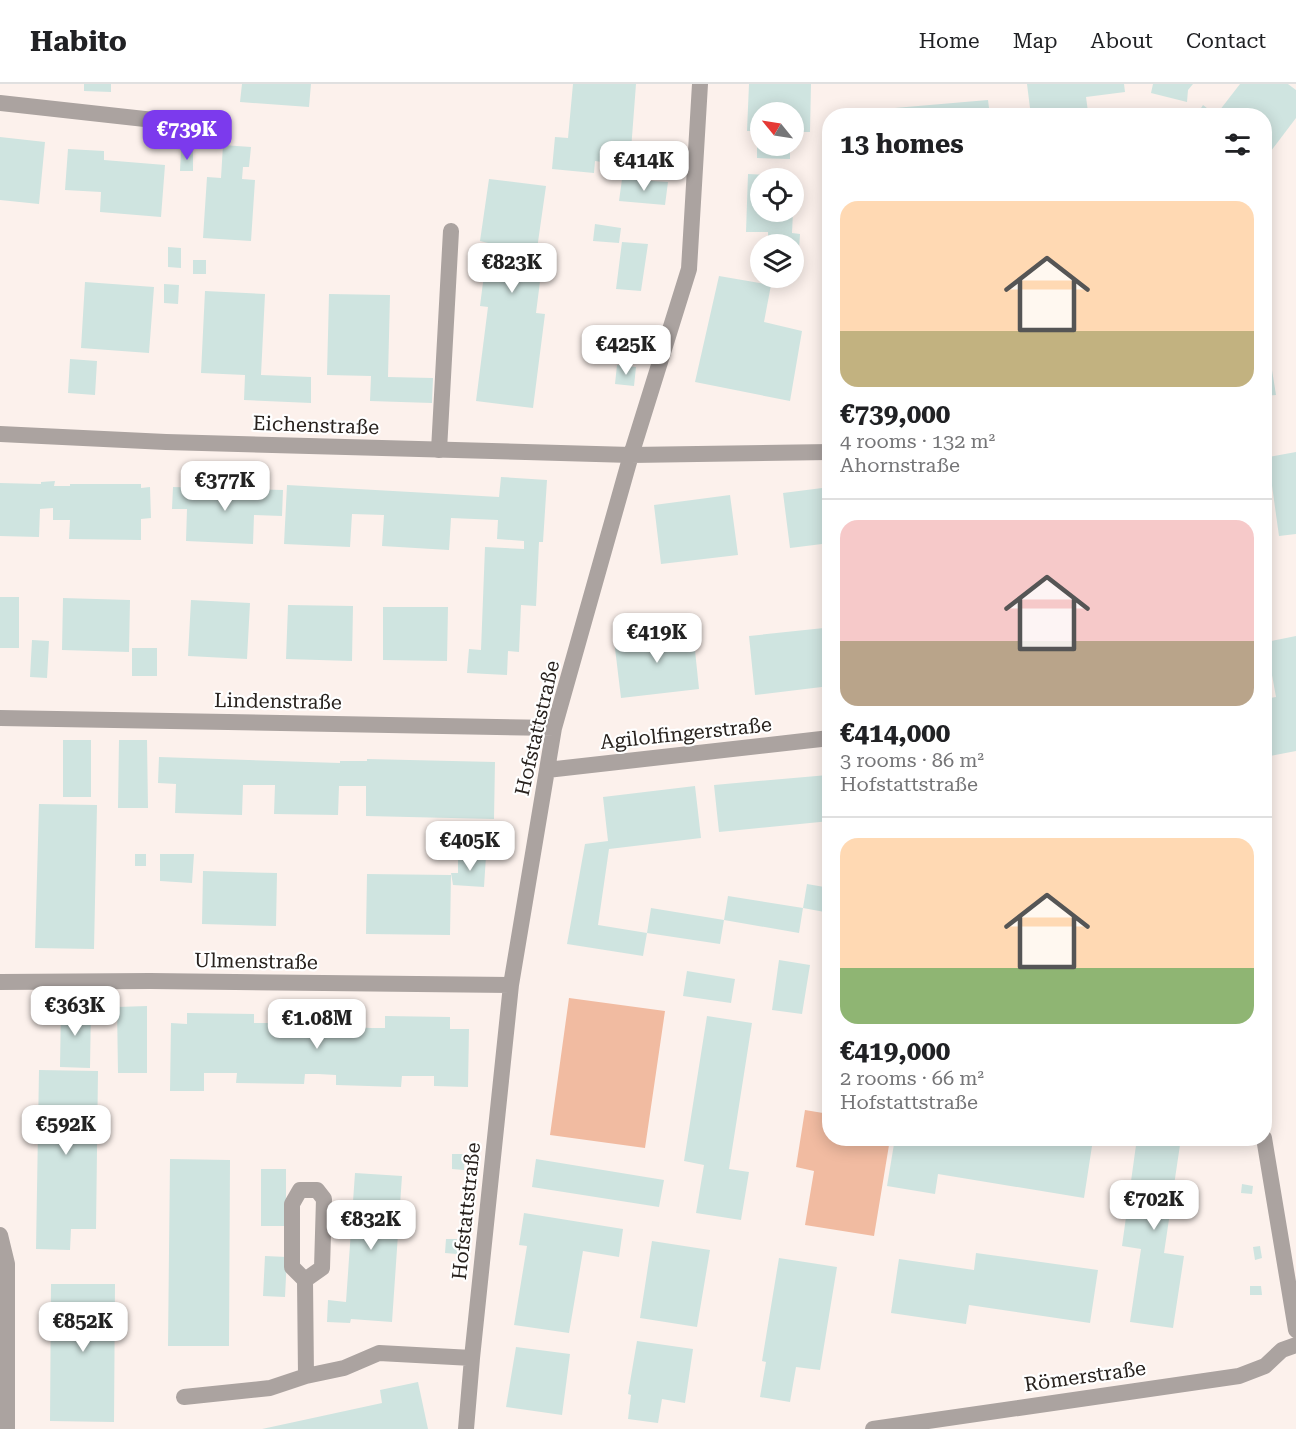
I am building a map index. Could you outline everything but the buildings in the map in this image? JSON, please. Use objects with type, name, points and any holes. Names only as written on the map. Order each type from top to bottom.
[{"type":"street","name":"Hofstattstraße","points":[[466,1429],[511,985],[554,728],[631,455],[689,269],[700,84]]},
{"type":"street","points":[[0,103],[208,126]]},
{"type":"street","points":[[440,450],[451,231]]},
{"type":"street","name":"Eichenstraße","points":[[0,434],[166,442],[631,455],[822,452]]},
{"type":"street","name":"Lindenstraße","points":[[0,718],[554,728]]},
{"type":"street","name":"Agilolfingerstraße","points":[[547,770],[822,739]]},
{"type":"street","name":"Ulmenstraße","points":[[0,982],[150,981],[511,985]]},
{"type":"street","points":[[1265,1146],[1296,1330]]},
{"type":"street","points":[[305,1280],[322,1268],[324,1199],[317,1190],[300,1190],[292,1204],[292,1267],[305,1280],[306,1376]]},
{"type":"street","points":[[0,1235],[7,1264],[7,1429]]},
{"type":"street","name":"Römerstraße","points":[[873,1429],[1239,1376],[1265,1366],[1282,1350],[1296,1345]]},
{"type":"street","points":[[184,1397],[270,1388],[306,1376],[344,1368],[379,1353],[472,1358]]},
{"type":"shaded area","points":[[569,998],[665,1011],[645,1148],[550,1135]]},
{"type":"shaded area","points":[[805,1110],[822,1113],[822,1146],[889,1146],[874,1236],[805,1225],[814,1171],[796,1167]]}]
